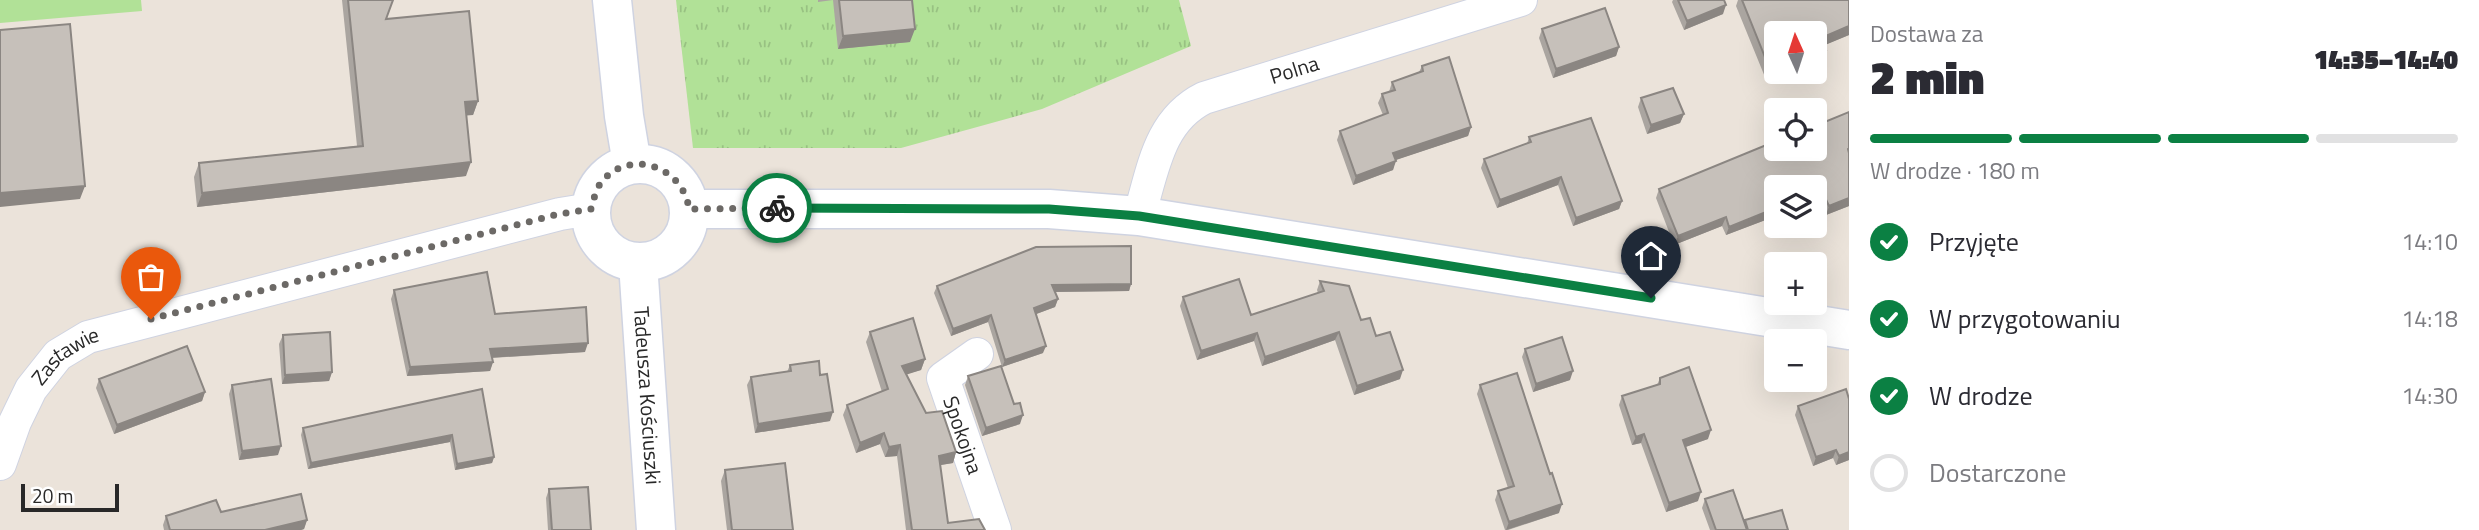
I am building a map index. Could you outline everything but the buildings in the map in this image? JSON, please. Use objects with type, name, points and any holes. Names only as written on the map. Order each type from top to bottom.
[{"type":"street","points":[[612,0],[624,116],[632,164]]},
{"type":"street","name":"Polna","points":[[1139,216],[1160,146],[1170,125],[1192,104],[1204,98],[1521,0]]},
{"type":"street","points":[[632,164],[652,165],[667,172],[680,183],[689,209],[687,230],[680,244],[668,255],[654,261],[638,263],[623,260],[609,252],[599,241],[592,226],[591,209],[595,193],[604,179],[618,169],[632,164]]},
{"type":"street","name":"Zastawie","points":[[0,464],[15,422],[31,389],[58,355],[88,337],[559,214],[591,209]]},
{"type":"street","points":[[689,209],[1049,209],[1139,216],[1849,330]]},
{"type":"street","name":"Tadeusza Kościuszki","points":[[638,263],[656,530]]},
{"type":"street","name":"Spokojna","points":[[977,354],[943,378],[995,530]]},
{"type":"green space","points":[[0,0],[141,0],[142,11],[0,23]]},
{"type":"green space","points":[[676,0],[1179,0],[1191,46],[1042,109],[901,148],[693,148]]},
{"type":"way so far","points":[[151,319],[559,214],[591,209],[595,193],[604,179],[618,169],[632,164],[652,165],[667,172],[680,183],[689,209],[777,208]]},
{"type":"route","points":[[777,208],[1049,209],[1139,216],[1651,298]]}]
